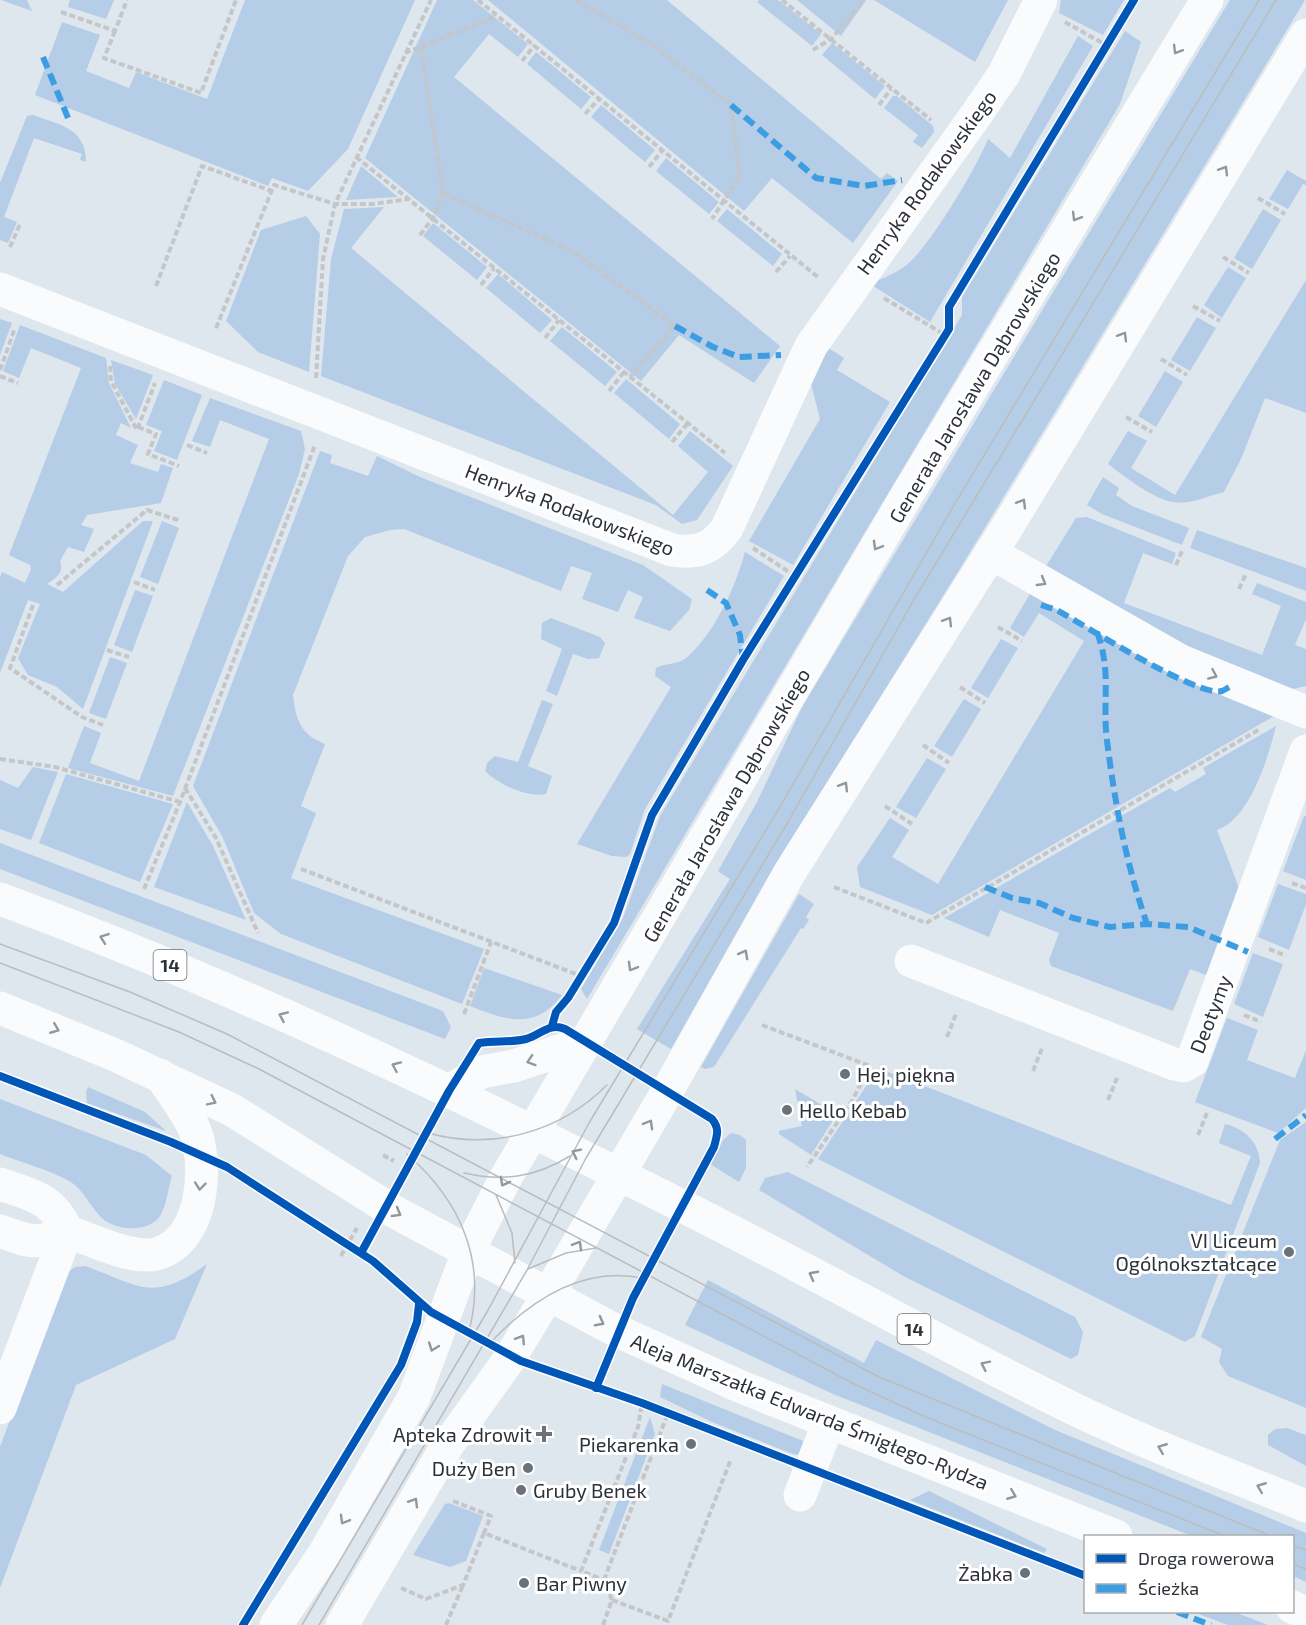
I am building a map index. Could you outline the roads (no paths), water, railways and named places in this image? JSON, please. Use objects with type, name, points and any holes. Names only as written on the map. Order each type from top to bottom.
[{"type":"main road","name":"Henryka Rodakowskiego","points":[[0,289],[672,550],[691,553],[703,551],[719,539],[728,528],[811,346],[1004,74],[1041,0]]},
{"type":"main road","name":"Generała Jarosława Dąbrowskiego","points":[[276,1625],[324,1554],[414,1397],[468,1252],[501,1187],[907,495],[1207,0]]},
{"type":"main road","points":[[342,1625],[447,1446],[508,1360],[548,1295],[790,872],[991,553],[1306,35]]},
{"type":"main road","points":[[991,553],[1181,661],[1300,710]]},
{"type":"main road","name":"Deotymy","points":[[911,961],[1183,1066],[1192,1061],[1306,751]]},
{"type":"main road","name":"14","points":[[0,899],[127,946],[449,1091],[619,1174],[930,1338],[1074,1409],[1126,1433],[1306,1506]]},
{"type":"main road","name":"Aleja Marszałka Edwarda Śmigłego-Rydza","points":[[0,1008],[160,1075],[232,1110],[354,1188],[548,1295],[644,1343],[829,1422],[1113,1535]]},
{"type":"main road","points":[[449,1091],[481,1072],[514,1066],[586,1042]]},
{"type":"main road","points":[[0,1231],[28,1242],[49,1241],[67,1232],[137,1255],[156,1254],[170,1247],[195,1218],[200,1187],[200,1146],[192,1125],[160,1075]]},
{"type":"main road","points":[[0,1184],[45,1201],[58,1212],[67,1232],[0,1408]]},
{"type":"main road","points":[[800,1495],[829,1422]]},
{"type":"tram line","points":[[302,1625],[487,1312],[589,1123],[777,812],[954,505],[1259,0]]},
{"type":"tram line","points":[[319,1625],[527,1270],[586,1158],[788,822],[912,603],[1276,0]]},
{"type":"tram line","points":[[0,944],[130,992],[227,1034],[879,1377],[1269,1535]]},
{"type":"tram line","points":[[0,963],[179,1032],[259,1069],[856,1385],[928,1418],[1222,1535]]},
{"type":"tram line","points":[[428,1133],[477,1140],[524,1133],[547,1126],[568,1115],[607,1085]]},
{"type":"tram line","points":[[407,1154],[443,1193],[466,1236],[475,1284],[468,1335]]},
{"type":"tram line","points":[[464,1173],[492,1177],[519,1176],[545,1169],[570,1156]]},
{"type":"tram line","points":[[496,1195],[512,1233],[515,1263]]},
{"type":"tram line","points":[[528,1269],[566,1253],[596,1248]]},
{"type":"tram line","points":[[491,1342],[524,1312],[561,1289],[581,1281],[602,1277],[624,1276],[647,1279]]},
{"type":"tram line","points":[[1294,1546],[1306,1550]]},
{"type":"tram line","points":[[1294,1565],[1306,1569]]},
{"type":"place","name":"Hej, piękna","points":[[845,1074]]},
{"type":"place","name":"Hello Kebab","points":[[787,1110]]},
{"type":"place","name":"VI Liceum Ogólnokształcące","points":[[1289,1252]]},
{"type":"place","name":"Apteka Zdrowit","points":[[544,1434]]},
{"type":"place","name":"Piekarenka","points":[[691,1444]]},
{"type":"place","name":"Duży Ben","points":[[528,1468]]},
{"type":"place","name":"Gruby Benek","points":[[521,1490]]},
{"type":"place","name":"Żabka","points":[[1025,1573]]},
{"type":"place","name":"Bar Piwny","points":[[524,1583]]}]
